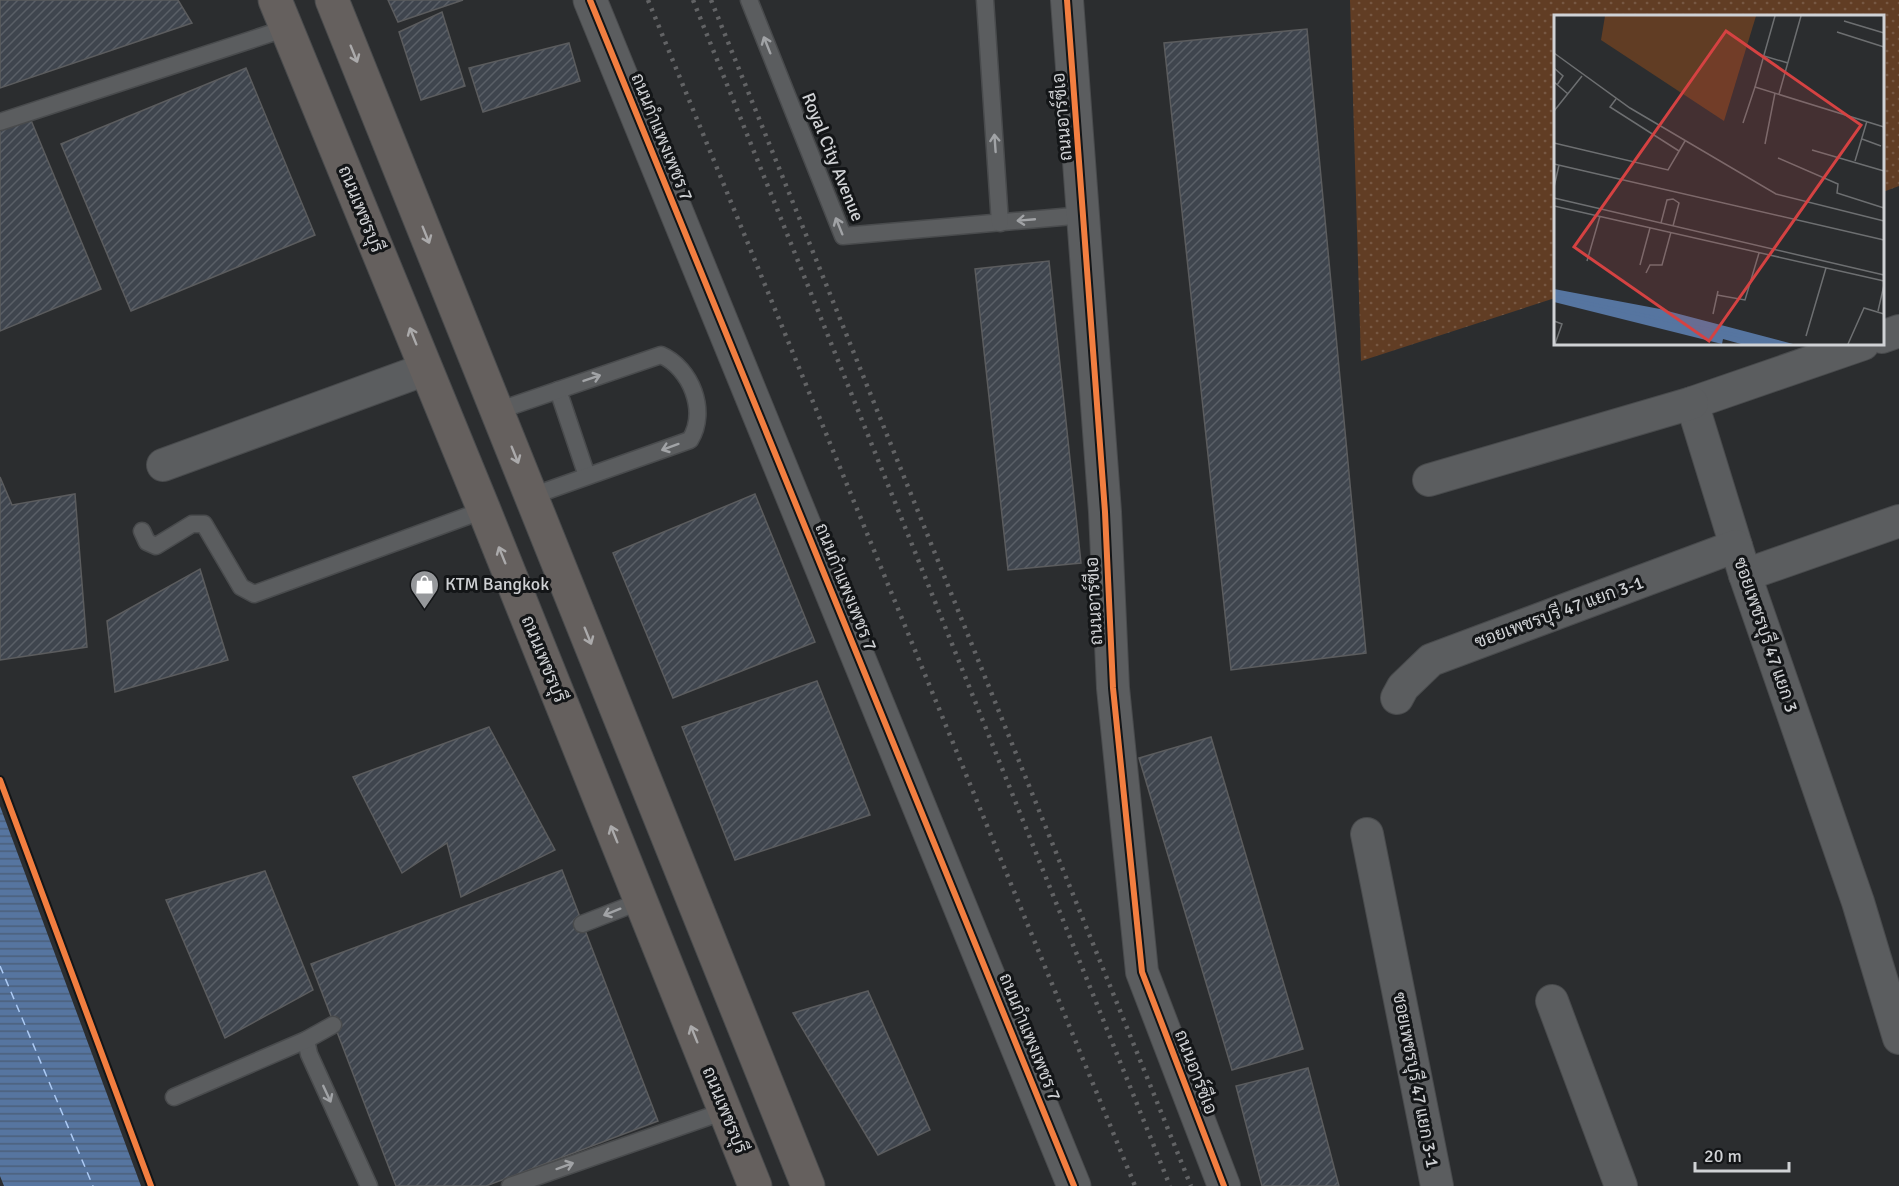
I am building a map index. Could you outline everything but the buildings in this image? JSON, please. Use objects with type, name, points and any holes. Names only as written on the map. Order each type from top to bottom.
[{"type":"main road","points":[[332,0],[808,1186]]},
{"type":"main road","name":"ถนนเพชรบุรี","points":[[281,14],[484,510],[755,1186]]},
{"type":"main road","points":[[636,889],[679,862]]},
{"type":"street","name":"ถนนกำแพงเพชร 7","points":[[590,0],[1074,1186]]},
{"type":"street","name":"ถนนอาร์ซีเอ","points":[[1067,0],[1105,512],[1113,688],[1142,972],[1224,1186]]},
{"type":"street","points":[[1884,336],[1899,331]]},
{"type":"street","points":[[1429,480],[1692,403],[1860,345]]},
{"type":"street","points":[[163,465],[426,369]]},
{"type":"street","name":"ซอยเพชรบุรี 47 แยก 3","points":[[1692,403],[1740,560],[1858,902],[1899,1038]]},
{"type":"street","name":"ซอยเพชรบุรี 47 แยก 3-1","points":[[1397,698],[1403,687],[1431,660],[1740,560],[1899,521]]},
{"type":"street","name":"ซอยเพชรบุรี 47 แยก 3-1","points":[[1367,834],[1437,1186]]},
{"type":"street","points":[[1552,1001],[1621,1186]]},
{"type":"lane","name":"Royal City Avenue","points":[[749,0],[843,236],[1084,215]]},
{"type":"lane","points":[[985,0],[1000,223]]},
{"type":"lane","points":[[0,122],[281,14]]},
{"type":"lane","points":[[497,411],[661,355],[670,359],[682,371],[697,402],[699,418],[690,440],[532,496]]},
{"type":"lane","points":[[558,390],[587,476]]},
{"type":"lane","points":[[142,531],[147,542],[156,546],[192,524],[204,524],[241,587],[254,594],[484,510]]},
{"type":"lane","points":[[582,924],[636,889]]},
{"type":"lane","points":[[174,1097],[306,1040],[333,1025]]},
{"type":"lane","points":[[306,1040],[309,1054],[369,1186]]},
{"type":"lane","points":[[510,1186],[725,1111]]},
{"type":"path","points":[[0,780],[151,1186]]},
{"type":"shaded area","points":[[1350,0],[1899,0],[1899,186],[1884,192],[1884,15],[1554,15],[1554,298],[1361,361]]},
{"type":"water","points":[[0,806],[141,1186],[4,1186],[0,1176]]},
{"type":"ferry route","points":[[0,966],[93,1186]]},
{"type":"railway","points":[[648,0],[1135,1186]]},
{"type":"railway","points":[[693,0],[1170,1186]]},
{"type":"railway","points":[[711,0],[1191,1186]]},
{"type":"cycle path","points":[[590,0],[1074,1186]]},
{"type":"cycle path","points":[[1067,0],[1105,512],[1113,688],[1142,972],[1224,1186]]},
{"type":"cycle path","points":[[0,780],[151,1186]]},
{"type":"place","name":"KTM Bangkok","points":[[424,610]]}]
